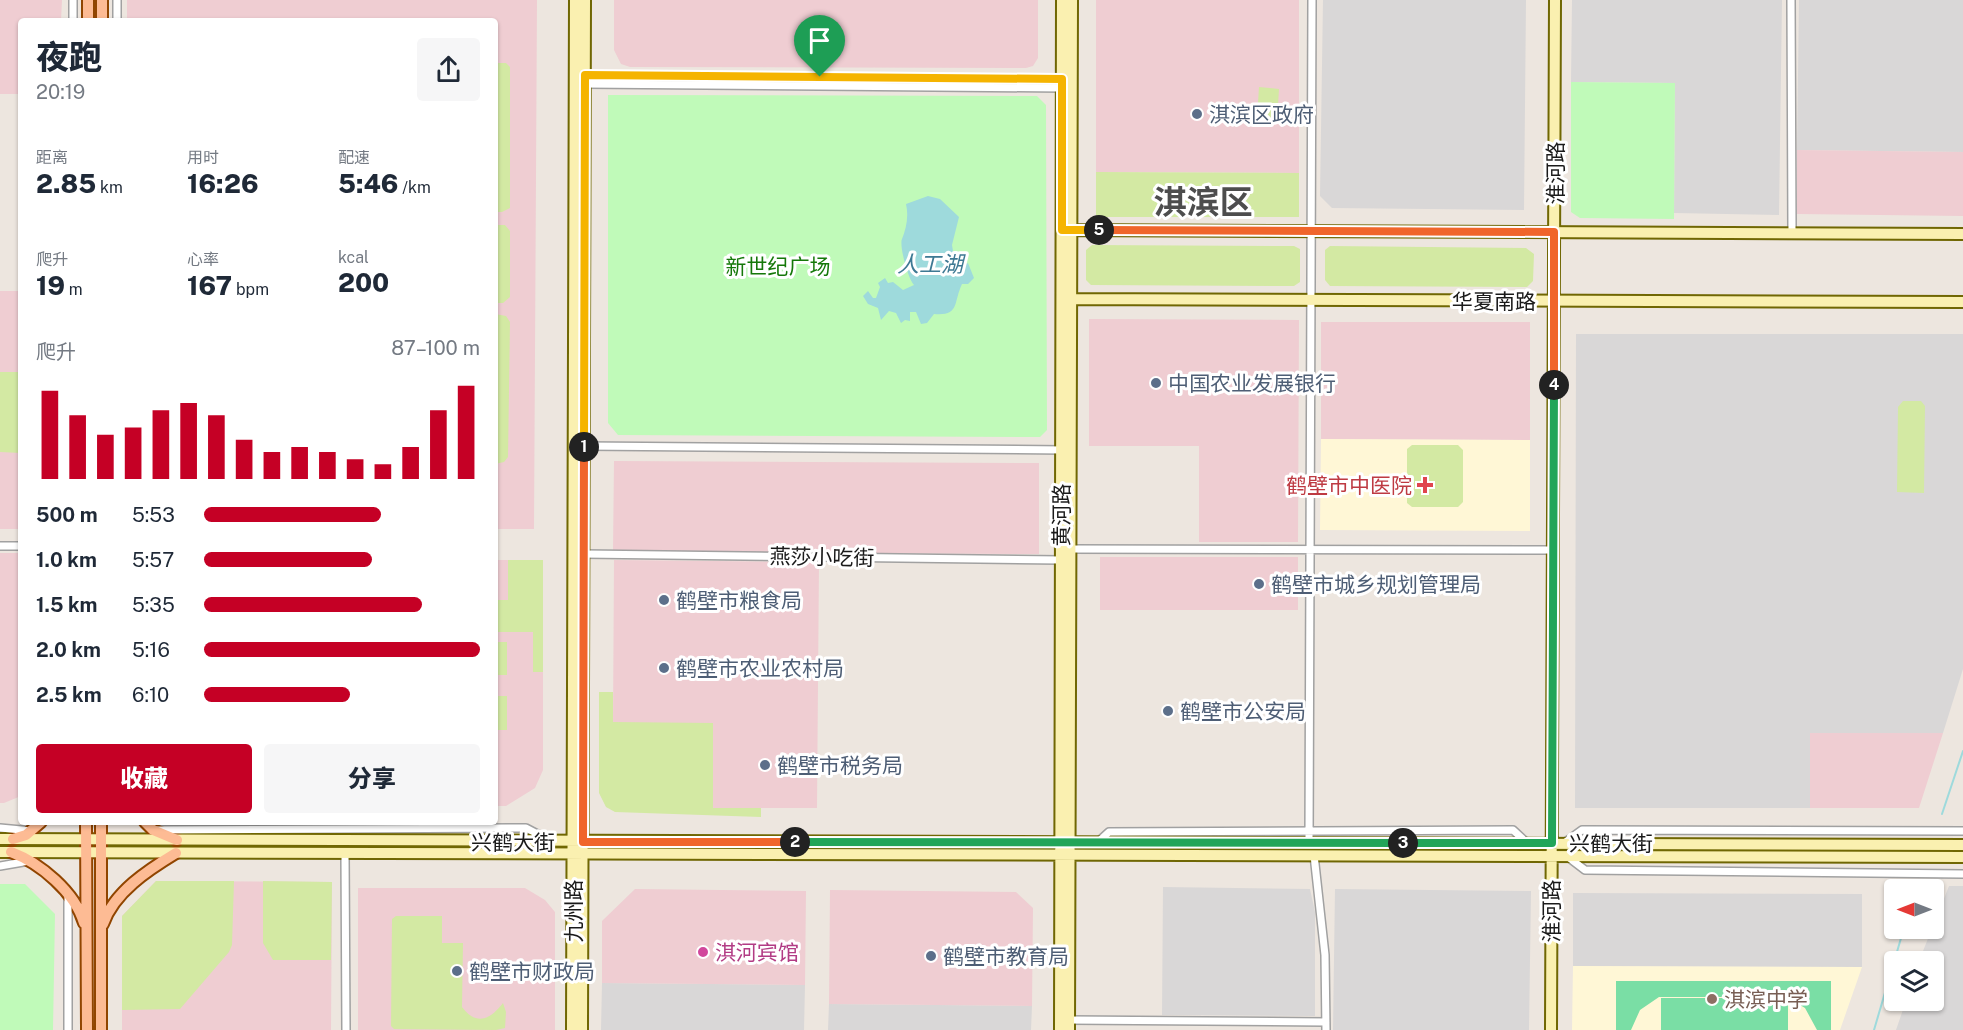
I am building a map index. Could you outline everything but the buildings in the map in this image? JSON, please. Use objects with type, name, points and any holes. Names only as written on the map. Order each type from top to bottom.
[{"type":"main road","points":[[88,0],[88,18]]},
{"type":"main road","points":[[102,0],[102,18]]},
{"type":"main road","name":"九州路","points":[[575,0],[578,855],[582,1030]]},
{"type":"main road","name":"九州路","points":[[578,842],[584,554],[585,0]]},
{"type":"main road","name":"黄河路","points":[[1062,0],[1066,230]]},
{"type":"main road","name":"黄河路","points":[[1065,843],[1070,549],[1066,450],[1066,230],[1071,0]]},
{"type":"main road","name":"淮河路","points":[[1551,1030],[1555,0]]},
{"type":"main road","points":[[1066,230],[1963,234]]},
{"type":"main road","name":"华夏南路","points":[[1066,299],[1963,302]]},
{"type":"main road","name":"黄河路","points":[[1066,450],[1061,560],[1069,1025]]},
{"type":"main road","points":[[13,839],[32,831],[38,825]]},
{"type":"main road","points":[[87,825],[87,1030]]},
{"type":"main road","points":[[101,825],[101,1030]]},
{"type":"main road","points":[[149,826],[177,840]]},
{"type":"main road","name":"兴鹤大街","points":[[0,839],[1963,845]]},
{"type":"main road","points":[[6,852],[32,860],[68,895],[82,916],[87,932]]},
{"type":"main road","name":"兴鹤大街","points":[[6,852],[1963,857]]},
{"type":"main road","points":[[101,930],[111,906],[148,871],[176,853]]},
{"type":"main road","name":"九州路","points":[[572,1030],[578,855]]},
{"type":"main road","name":"黄河路","points":[[1060,1030],[1065,855]]},
{"type":"street","points":[[73,0],[73,18]]},
{"type":"street","points":[[117,0],[117,18]]},
{"type":"street","points":[[1309,843],[1312,0]]},
{"type":"street","points":[[1791,0],[1792,233]]},
{"type":"street","points":[[585,79],[1062,84]]},
{"type":"street","points":[[584,446],[1066,450]]},
{"type":"street","points":[[0,546],[18,546]]},
{"type":"street","points":[[1070,549],[1553,550]]},
{"type":"street","name":"燕莎小吃街","points":[[584,554],[1061,560]]},
{"type":"street","points":[[149,826],[526,828],[552,842]]},
{"type":"street","points":[[0,828],[32,831]]},
{"type":"street","points":[[1097,843],[1109,832],[1309,830],[1513,830],[1527,843]]},
{"type":"street","points":[[1564,843],[1582,830],[1963,831]]},
{"type":"street","points":[[345,854],[346,1030]]},
{"type":"street","points":[[1069,1025],[1256,1021],[1326,1026],[1324,946],[1314,855]]},
{"type":"street","points":[[1566,856],[1585,870],[1963,874]]},
{"type":"street","points":[[0,867],[32,860]]},
{"type":"street","points":[[68,895],[68,1030]]},
{"type":"street","points":[[1256,1021],[1256,1030]]},
{"type":"shaded area","points":[[0,0],[62,0],[61,18],[18,18],[18,94],[0,94]]},
{"type":"shaded area","points":[[127,0],[537,0],[534,529],[498,529],[498,18],[127,18]]},
{"type":"shaded area","points":[[614,0],[1038,0],[1038,58],[1033,66],[1026,68],[630,67],[621,64],[614,50]]},
{"type":"shaded area","name":"淇滨区政府","points":[[1096,0],[1299,0],[1299,173],[1096,172]]},
{"type":"shaded area","points":[[1323,0],[1526,0],[1524,210],[1332,208],[1320,196]]},
{"type":"shaded area","points":[[1572,0],[1782,0],[1779,215],[1674,213],[1675,83],[1571,82]]},
{"type":"shaded area","points":[[1799,0],[1963,0],[1963,152],[1797,150]]},
{"type":"shaded area","points":[[1797,150],[1963,152],[1963,216],[1797,214]]},
{"type":"shaded area","points":[[0,291],[18,291],[18,529],[0,529]]},
{"type":"shaded area","points":[[1089,319],[1299,320],[1298,542],[1199,542],[1199,446],[1089,446]]},
{"type":"shaded area","points":[[1321,322],[1530,322],[1530,440],[1321,439]]},
{"type":"shaded area","points":[[1576,334],[1963,334],[1963,669],[1943,733],[1811,733],[1810,808],[1575,808]]},
{"type":"shaded area","name":"鹤壁市中医院","points":[[1321,439],[1530,440],[1530,531],[1320,530]]},
{"type":"shaded area","points":[[614,461],[1039,463],[1039,554],[613,552]]},
{"type":"shaded area","points":[[0,553],[18,553],[18,797],[0,803]]},
{"type":"shaded area","points":[[1100,557],[1298,557],[1298,610],[1100,610]]},
{"type":"shaded area","points":[[498,560],[543,560],[543,770],[535,788],[506,806],[498,806]]},
{"type":"shaded area","points":[[614,560],[819,562],[817,808],[713,808],[613,722]]},
{"type":"shaded area","points":[[1810,733],[1943,733],[1919,808],[1810,808]]},
{"type":"shaded area","points":[[156,881],[332,882],[331,1030],[122,1030],[122,916]]},
{"type":"shaded area","points":[[1949,886],[1963,886],[1963,1030],[1896,1030],[1903,1011],[1944,1011],[1944,951],[1923,951],[1928,939],[1944,939],[1944,898]]},
{"type":"shaded area","points":[[1163,887],[1310,889],[1315,912],[1315,1016],[1162,1015]]},
{"type":"shaded area","name":"鹤壁市财政局","points":[[358,888],[525,888],[545,900],[555,912],[555,1030],[358,1030]]},
{"type":"shaded area","name":"淇河宾馆","points":[[635,889],[806,891],[805,985],[602,983],[602,921]]},
{"type":"shaded area","points":[[1335,889],[1531,891],[1529,1030],[1333,1030]]},
{"type":"shaded area","name":"鹤壁市教育局","points":[[830,890],[1016,892],[1033,908],[1032,1006],[829,1004]]},
{"type":"shaded area","points":[[1573,893],[1862,894],[1862,967],[1573,966]]},
{"type":"shaded area","name":"淇滨中学","points":[[1573,966],[1862,967],[1840,1030],[1572,1030]]},
{"type":"shaded area","points":[[602,983],[805,985],[804,1030],[601,1030]]},
{"type":"shaded area","points":[[829,1004],[1032,1006],[1031,1030],[828,1030]]},
{"type":"green space","points":[[498,63],[506,63],[510,67],[510,208],[498,212]]},
{"type":"green space","points":[[1571,82],[1675,83],[1674,219],[1580,218],[1571,212]]},
{"type":"green space","points":[[1259,87],[1279,89],[1277,122],[1257,119]]},
{"type":"green space","name":"新世纪广场","points":[[608,95],[1037,96],[1046,105],[1047,430],[1040,437],[618,435],[608,423]]},
{"type":"green space","points":[[1096,172],[1299,173],[1299,217],[1096,217]]},
{"type":"green space","points":[[498,225],[505,225],[510,231],[510,297],[503,303],[498,303]]},
{"type":"green space","points":[[1092,245],[1294,246],[1300,249],[1300,282],[1294,286],[1091,285],[1086,280],[1086,250]]},
{"type":"green space","points":[[1330,246],[1526,248],[1534,254],[1533,281],[1527,287],[1330,286],[1325,280],[1325,250]]},
{"type":"green space","points":[[498,315],[506,316],[510,322],[508,457],[504,462],[498,463]]},
{"type":"green space","points":[[0,372],[18,372],[18,453],[0,452]]},
{"type":"green space","points":[[1903,401],[1921,401],[1925,406],[1924,493],[1897,492],[1898,407]]},
{"type":"green space","points":[[1412,445],[1458,445],[1463,450],[1463,502],[1458,507],[1412,507],[1407,503],[1407,449]]},
{"type":"green space","points":[[508,560],[543,560],[543,672],[533,672],[533,632],[498,632],[498,600],[508,600]]},
{"type":"green space","points":[[498,642],[507,642],[507,675],[498,675]]},
{"type":"green space","points":[[599,692],[613,692],[613,722],[713,723],[713,808],[761,808],[761,817],[615,812],[606,807],[599,793]]},
{"type":"green space","points":[[498,696],[507,696],[507,730],[498,730]]},
{"type":"green space","points":[[156,881],[234,881],[232,945],[229,952],[180,1009],[122,1010],[122,916]]},
{"type":"green space","points":[[263,881],[332,882],[331,960],[273,960],[263,943]]},
{"type":"green space","points":[[0,884],[25,884],[55,914],[53,1030],[0,1030]]},
{"type":"green space","points":[[396,916],[442,916],[442,943],[463,943],[462,1007],[472,1017],[483,1019],[503,1003],[506,1012],[505,1028],[496,1030],[394,1029],[391,1026],[392,919]]},
{"type":"green space","points":[[1616,981],[1831,981],[1831,1030],[1817,1030],[1805,1008],[1787,997],[1659,997],[1640,1010],[1631,1030],[1616,1030]]},
{"type":"green space","points":[[1661,998],[1788,998],[1788,1030],[1661,1030]]},
{"type":"water","name":"人工湖","points":[[928,196],[940,199],[959,217],[952,245],[955,263],[960,267],[968,263],[974,278],[968,284],[962,284],[952,310],[948,313],[934,314],[927,323],[921,324],[916,312],[910,312],[910,321],[905,320],[901,323],[896,313],[889,311],[881,320],[878,308],[868,304],[863,296],[868,291],[873,298],[876,298],[880,287],[878,283],[885,278],[888,283],[893,282],[903,290],[914,285],[907,269],[901,242],[906,227],[906,204]]},
{"type":"waterway","points":[[1942,814],[1963,751]]},
{"type":"waterway","points":[[1874,1030],[1901,939]]},
{"type":"place","name":"淇滨区政府","points":[[1197,114]]},
{"type":"place","name":"中国农业发展银行","points":[[1156,383]]},
{"type":"place","name":"鹤壁市中医院","points":[[1425,485]]},
{"type":"place","name":"鹤壁市城乡规划管理局","points":[[1259,584]]},
{"type":"place","name":"鹤壁市粮食局","points":[[664,600]]},
{"type":"place","name":"鹤壁市农业农村局","points":[[664,668]]},
{"type":"place","name":"鹤壁市公安局","points":[[1168,711]]},
{"type":"place","name":"鹤壁市税务局","points":[[765,765]]},
{"type":"place","name":"淇河宾馆","points":[[703,952]]},
{"type":"place","name":"鹤壁市教育局","points":[[931,956]]},
{"type":"place","name":"鹤壁市财政局","points":[[457,971]]},
{"type":"place","name":"淇滨中学","points":[[1712,999]]},
{"type":"district","name":"淇滨区","points":[[1203,202]]},
{"type":"route","points":[[585,75],[820,77],[1062,79],[1062,230],[1554,232],[1552,843],[583,842],[585,75]]}]
